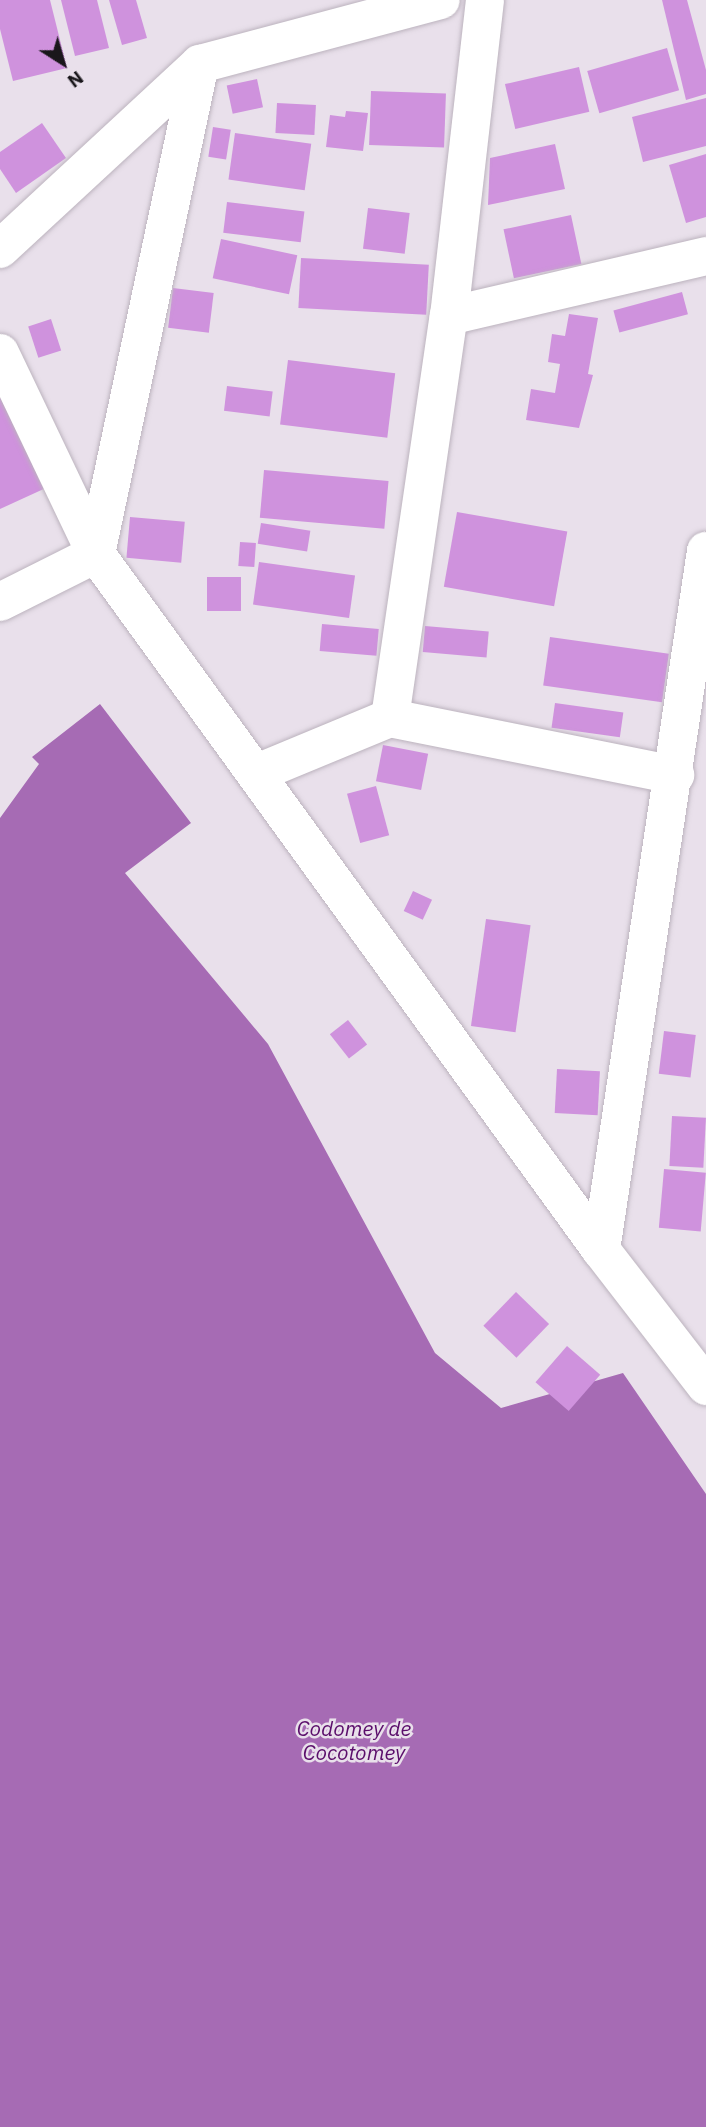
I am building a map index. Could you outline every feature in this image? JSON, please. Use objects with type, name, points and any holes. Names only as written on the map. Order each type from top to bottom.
[{"type":"street","points":[[1,244],[200,64],[441,0]]},
{"type":"street","points":[[390,718],[449,316],[485,0]]},
{"type":"street","points":[[96,554],[200,64]]},
{"type":"street","points":[[449,316],[706,257]]},
{"type":"street","points":[[0,353],[96,554],[601,1250],[706,1386]]},
{"type":"street","points":[[601,1250],[675,775],[706,551]]},
{"type":"street","points":[[0,602],[96,554]]},
{"type":"street","points":[[257,773],[390,718],[675,775]]},
{"type":"water","name":"Codomey de Cocotomey","points":[[100,704],[191,823],[125,873],[268,1044],[435,1353],[501,1408],[623,1373],[706,1494],[706,2127],[0,2127],[0,818],[39,764],[32,757]]},
{"type":"building","points":[[0,0],[50,0],[67,68],[13,81],[0,29]]},
{"type":"building","points":[[61,0],[97,0],[109,48],[75,56]]},
{"type":"building","points":[[109,0],[136,0],[147,38],[122,45]]},
{"type":"building","points":[[662,0],[687,0],[706,70],[706,94],[686,100]]},
{"type":"building","points":[[667,48],[679,90],[599,113],[587,71]]},
{"type":"building","points":[[579,67],[589,112],[515,129],[505,84]]},
{"type":"building","points":[[257,79],[263,107],[233,114],[227,85]]},
{"type":"building","points":[[371,91],[446,94],[444,148],[369,145]]},
{"type":"building","points":[[706,98],[706,146],[643,162],[632,117]]},
{"type":"building","points":[[277,103],[316,105],[314,135],[275,133]]},
{"type":"building","points":[[346,111],[368,113],[363,151],[326,147],[330,115],[345,117]]},
{"type":"building","points":[[42,123],[66,158],[16,193],[0,169],[0,152]]},
{"type":"building","points":[[213,127],[231,130],[226,159],[208,157]]},
{"type":"building","points":[[235,133],[311,144],[305,190],[228,180]]},
{"type":"building","points":[[555,144],[565,189],[488,205],[490,158]]},
{"type":"building","points":[[706,154],[706,217],[686,223],[669,165]]},
{"type":"building","points":[[227,202],[304,212],[301,242],[223,233]]},
{"type":"building","points":[[368,208],[410,213],[405,254],[363,249]]},
{"type":"building","points":[[571,215],[581,264],[514,278],[504,229]]},
{"type":"building","points":[[221,239],[297,255],[289,294],[213,278]]},
{"type":"building","points":[[301,258],[429,265],[426,315],[298,308]]},
{"type":"building","points":[[173,288],[214,293],[209,333],[168,328]]},
{"type":"building","points":[[682,292],[688,314],[619,333],[613,310]]},
{"type":"building","points":[[569,314],[598,318],[588,374],[593,375],[579,428],[526,420],[531,389],[555,393],[560,364],[548,362],[552,334],[565,336]]},
{"type":"building","points":[[51,319],[61,350],[38,358],[28,326]]},
{"type":"building","points":[[288,360],[395,373],[387,438],[280,425]]},
{"type":"building","points":[[0,381],[48,487],[0,509]]},
{"type":"building","points":[[227,386],[273,392],[270,416],[224,411]]},
{"type":"building","points":[[264,470],[389,481],[384,529],[260,518]]},
{"type":"building","points":[[457,512],[567,531],[554,606],[444,587]]},
{"type":"building","points":[[130,517],[185,522],[181,563],[126,558]]},
{"type":"building","points":[[261,523],[310,531],[307,552],[258,544]]},
{"type":"building","points":[[240,542],[256,543],[254,567],[238,566]]},
{"type":"building","points":[[259,562],[355,575],[349,618],[253,605]]},
{"type":"building","points":[[207,577],[241,577],[241,611],[207,611]]},
{"type":"building","points":[[322,624],[379,629],[376,656],[320,651]]},
{"type":"building","points":[[425,626],[489,632],[486,657],[423,652]]},
{"type":"building","points":[[550,637],[669,654],[662,702],[543,686]]},
{"type":"building","points":[[555,703],[623,713],[620,737],[552,728]]},
{"type":"building","points":[[383,745],[428,754],[421,790],[376,781]]},
{"type":"building","points":[[376,786],[389,835],[360,843],[347,794]]},
{"type":"building","points":[[413,891],[432,900],[423,920],[404,911]]},
{"type":"building","points":[[486,919],[531,925],[516,1032],[471,1026]]},
{"type":"building","points":[[348,1020],[367,1044],[349,1059],[330,1034]]},
{"type":"building","points":[[664,1031],[696,1035],[691,1078],[659,1074]]},
{"type":"building","points":[[557,1069],[600,1071],[598,1115],[555,1113]]},
{"type":"building","points":[[672,1116],[706,1118],[703,1168],[669,1166]]},
{"type":"building","points":[[664,1169],[706,1173],[701,1231],[659,1228]]},
{"type":"building","points":[[516,1292],[549,1324],[516,1358],[483,1326]]},
{"type":"building","points":[[567,1346],[600,1375],[569,1411],[536,1382]]}]
